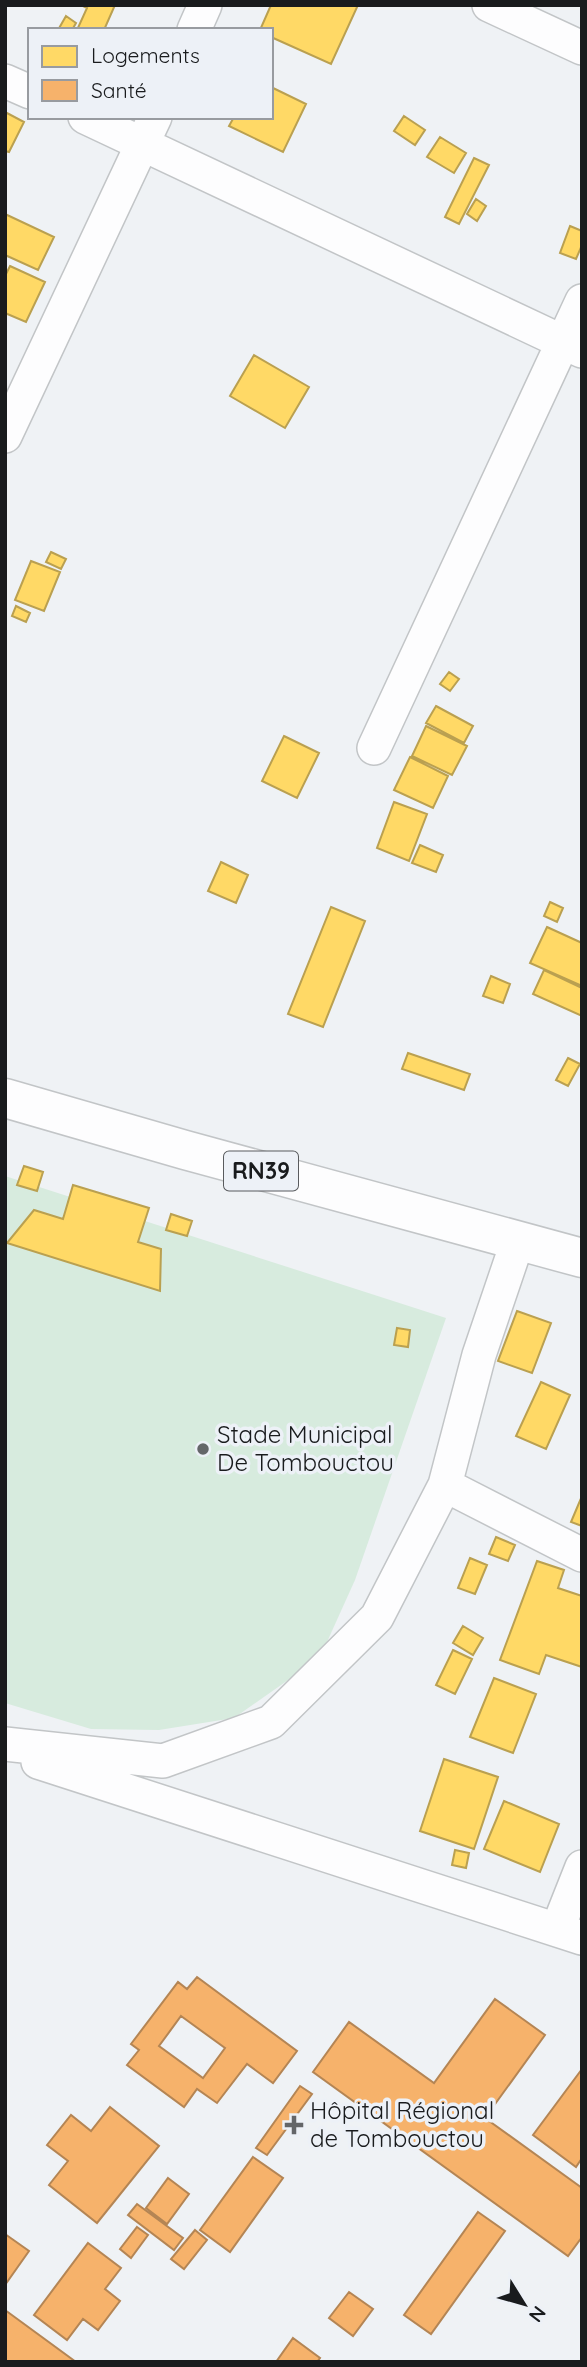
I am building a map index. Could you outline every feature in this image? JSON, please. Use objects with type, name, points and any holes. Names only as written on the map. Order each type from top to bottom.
[{"type":"main road","name":"RN39","points":[[5,1098],[582,1258]]},
{"type":"street","points":[[195,28],[205,5]]},
{"type":"street","points":[[489,5],[582,48]]},
{"type":"street","points":[[5,81],[28,91]]},
{"type":"street","points":[[95,119],[150,130],[571,346]]},
{"type":"street","points":[[6,430],[150,130]]},
{"type":"street","points":[[374,748],[571,346],[582,301]]},
{"type":"street","points":[[5,1744],[163,1761],[271,1722],[377,1617],[445,1485],[479,1355],[518,1240]]},
{"type":"street","points":[[445,1485],[582,1555]]},
{"type":"street","points":[[5,1752],[569,1934],[582,1867]]},
{"type":"green space","name":"Stade Municipal De Tombouctou","points":[[5,1176],[446,1318],[355,1580],[327,1642],[291,1678],[234,1718],[159,1730],[91,1729],[5,1703]]},
{"type":"building: Logements","points":[[81,5],[115,5],[105,28],[78,28],[87,8]]},
{"type":"building: Logements","points":[[271,5],[358,5],[331,64],[273,38],[273,28],[261,28]]},
{"type":"building: Logements","points":[[66,16],[76,23],[73,28],[59,28]]},
{"type":"building: Logements","points":[[273,88],[306,104],[283,152],[229,126],[233,119],[273,119]]},
{"type":"building: Logements","points":[[5,112],[24,122],[9,152],[5,151]]},
{"type":"building: Logements","points":[[404,116],[425,130],[415,145],[394,131]]},
{"type":"building: Logements","points":[[440,137],[466,153],[454,173],[427,157]]},
{"type":"building: Logements","points":[[474,158],[489,165],[459,224],[445,217]]},
{"type":"building: Logements","points":[[476,199],[486,206],[477,221],[467,214]]},
{"type":"building: Logements","points":[[5,214],[54,237],[38,270],[5,255]]},
{"type":"building: Logements","points":[[570,226],[582,231],[582,245],[576,259],[560,253]]},
{"type":"building: Logements","points":[[10,266],[45,282],[26,322],[5,313],[5,276]]},
{"type":"building: Logements","points":[[254,355],[309,387],[285,428],[230,396]]},
{"type":"building: Logements","points":[[51,552],[66,559],[61,569],[46,562]]},
{"type":"building: Logements","points":[[31,561],[60,572],[44,611],[15,600]]},
{"type":"building: Logements","points":[[16,606],[30,613],[26,622],[12,616]]},
{"type":"building: Logements","points":[[449,672],[459,679],[450,691],[440,684]]},
{"type":"building: Logements","points":[[436,706],[473,726],[464,743],[426,723]]},
{"type":"building: Logements","points":[[426,726],[467,746],[452,775],[412,756]]},
{"type":"building: Logements","points":[[284,736],[319,753],[297,798],[262,781]]},
{"type":"building: Logements","points":[[410,757],[448,776],[433,808],[394,790]]},
{"type":"building: Logements","points":[[394,802],[427,814],[409,861],[377,848]]},
{"type":"building: Logements","points":[[420,845],[443,855],[436,872],[412,863]]},
{"type":"building: Logements","points":[[221,862],[248,875],[236,903],[208,891]]},
{"type":"building: Logements","points":[[550,902],[563,908],[557,922],[544,916]]},
{"type":"building: Logements","points":[[331,907],[365,921],[323,1027],[288,1014]]},
{"type":"building: Logements","points":[[547,927],[582,943],[582,986],[530,963]]},
{"type":"building: Logements","points":[[544,970],[582,988],[582,1016],[533,994]]},
{"type":"building: Logements","points":[[491,976],[510,984],[503,1003],[483,996]]},
{"type":"building: Logements","points":[[408,1053],[470,1074],[464,1090],[402,1069]]},
{"type":"building: Logements","points":[[568,1058],[580,1064],[568,1086],[556,1080]]},
{"type":"building: Logements","points":[[24,1166],[43,1172],[37,1191],[17,1185]]},
{"type":"building: Logements","points":[[73,1185],[149,1208],[138,1242],[161,1249],[160,1291],[7,1243],[34,1210],[63,1219]]},
{"type":"building: Logements","points":[[171,1214],[192,1221],[187,1236],[166,1230]]},
{"type":"building: Logements","points":[[517,1311],[551,1323],[532,1373],[498,1361]]},
{"type":"building: Logements","points":[[397,1328],[410,1330],[408,1347],[394,1345]]},
{"type":"building: Logements","points":[[541,1382],[570,1395],[546,1449],[516,1436]]},
{"type":"building: Logements","points":[[582,1496],[582,1526],[571,1522]]},
{"type":"building: Logements","points":[[496,1537],[515,1545],[508,1561],[489,1554]]},
{"type":"building: Logements","points":[[470,1558],[487,1565],[475,1594],[458,1588]]},
{"type":"building: Logements","points":[[537,1561],[564,1570],[558,1588],[582,1596],[582,1667],[546,1655],[539,1674],[500,1660]]},
{"type":"building: Logements","points":[[463,1626],[483,1638],[473,1655],[453,1643]]},
{"type":"building: Logements","points":[[453,1650],[472,1659],[455,1694],[436,1685]]},
{"type":"building: Logements","points":[[494,1678],[536,1694],[513,1753],[470,1737]]},
{"type":"building: Logements","points":[[444,1759],[498,1777],[474,1849],[420,1831]]},
{"type":"building: Logements","points":[[504,1801],[559,1824],[540,1872],[484,1849]]},
{"type":"building: Logements","points":[[455,1850],[469,1853],[466,1868],[452,1865]]},
{"type":"building: Santé","points":[[197,1977],[297,2051],[273,2083],[247,2064],[217,2103],[197,2089],[184,2107],[127,2065],[139,2050],[131,2044],[178,1982],[187,1989]],"holes":[[[181,2016],[225,2048],[203,2078],[159,2046]]]},
{"type":"building: Santé","points":[[495,1999],[545,2035],[485,2118],[582,2188],[582,2237],[568,2256],[313,2072],[349,2022],[434,2083]]},
{"type":"building: Santé","points":[[582,2069],[582,2158],[576,2167],[533,2135]]},
{"type":"building: Santé","points":[[300,2086],[312,2094],[267,2155],[256,2148]]},
{"type":"building: Santé","points":[[110,2107],[159,2146],[97,2223],[49,2185],[68,2161],[47,2145],[71,2115],[91,2131]]},
{"type":"building: Santé","points":[[253,2157],[283,2178],[230,2252],[200,2230]]},
{"type":"building: Santé","points":[[168,2178],[189,2194],[167,2224],[146,2208]]},
{"type":"building: Santé","points":[[137,2204],[183,2238],[174,2250],[128,2215]]},
{"type":"building: Santé","points":[[478,2212],[505,2231],[431,2334],[404,2315]]},
{"type":"building: Santé","points":[[137,2227],[148,2235],[131,2258],[120,2249]]},
{"type":"building: Santé","points":[[195,2230],[207,2240],[184,2269],[171,2259]]},
{"type":"building: Santé","points":[[5,2234],[29,2251],[5,2285]]},
{"type":"building: Santé","points":[[88,2243],[121,2268],[105,2289],[120,2301],[98,2330],[83,2319],[67,2340],[34,2315]]},
{"type":"building: Santé","points":[[349,2292],[373,2309],[353,2336],[329,2318]]},
{"type":"building: Santé","points":[[5,2310],[76,2362],[5,2362]]},
{"type":"building: Santé","points":[[293,2338],[320,2358],[317,2362],[276,2362]]},
{"type":"place","name":"Stade Municipal De Tombouctou","points":[[203,1449]]},
{"type":"place","name":"Hôpital Régional de Tombouctou","points":[[294,2125]]}]
